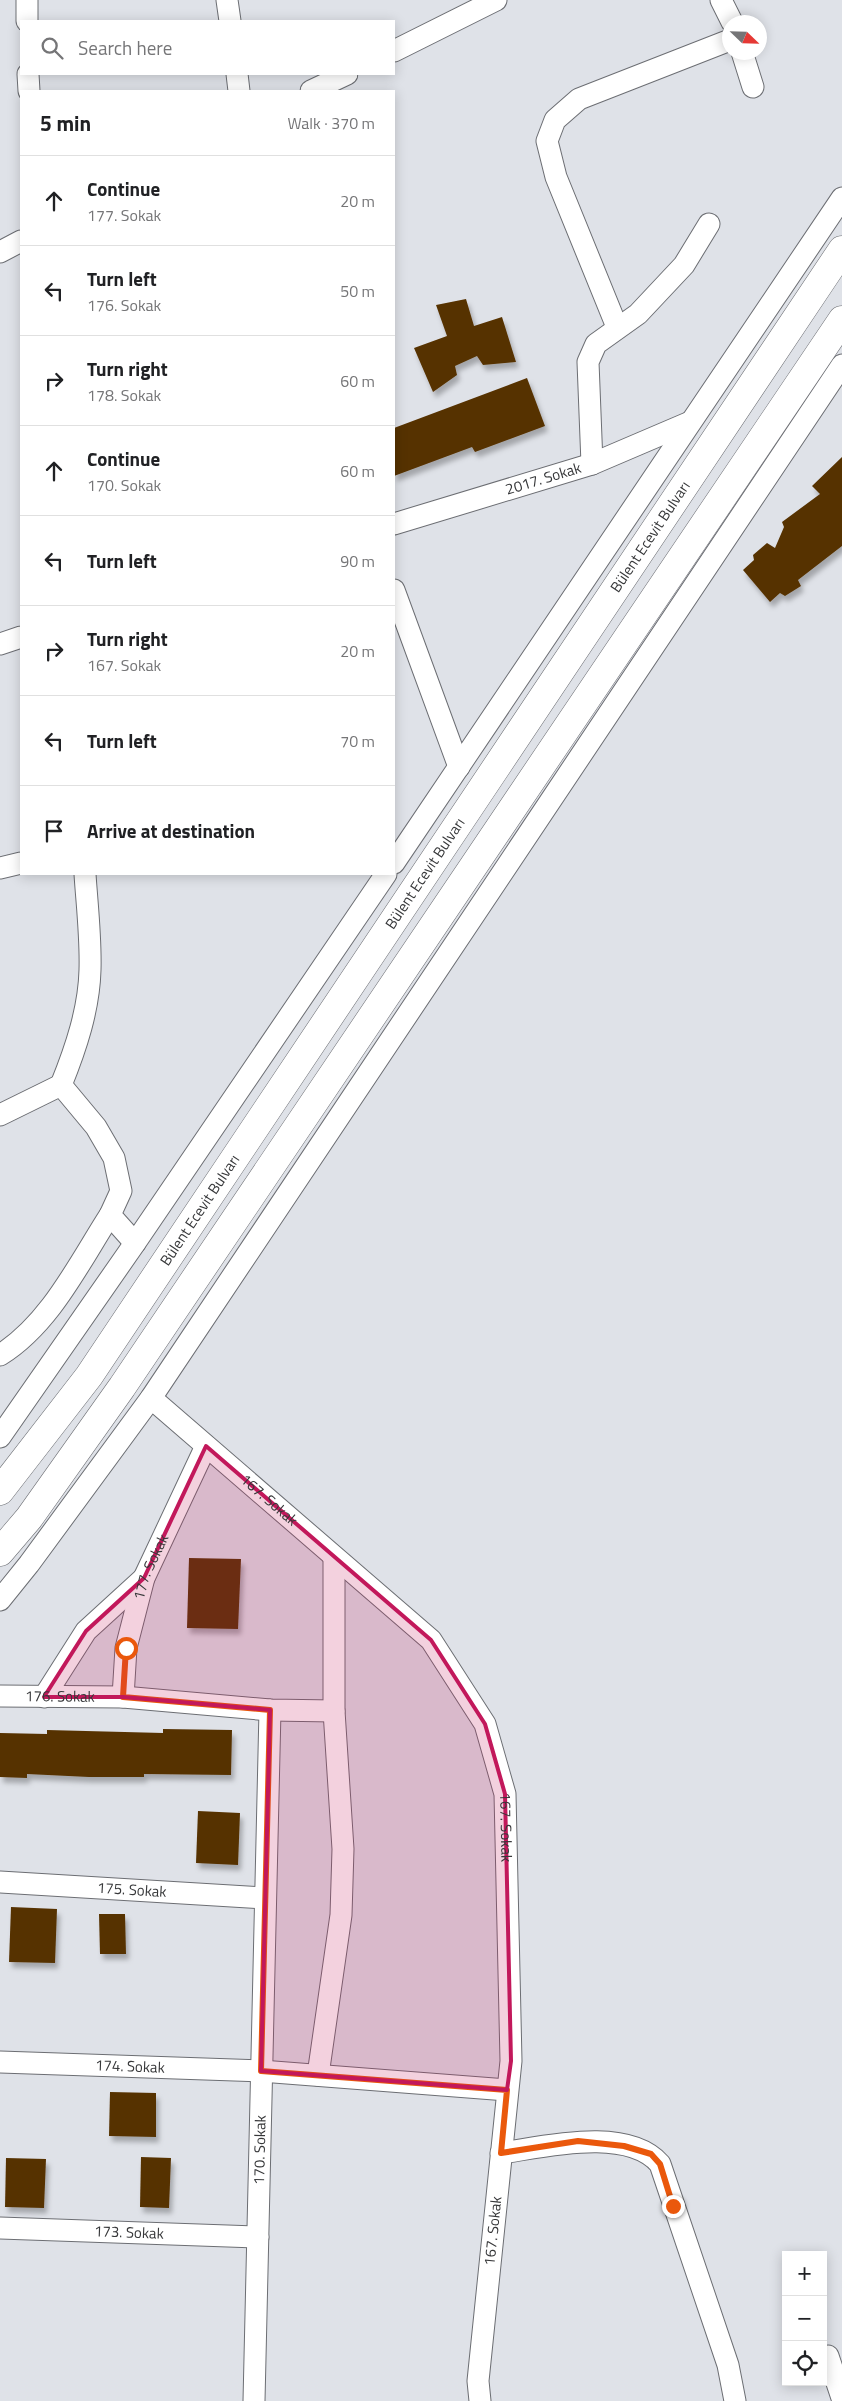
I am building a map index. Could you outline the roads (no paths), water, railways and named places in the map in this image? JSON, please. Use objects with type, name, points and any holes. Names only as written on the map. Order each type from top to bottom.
[{"type":"main road","name":"Bülent Ecevit Bulvarı","points":[[0,1491],[89,1376],[842,250]]},
{"type":"main road","points":[[0,1552],[29,1518],[122,1386],[842,320]]},
{"type":"street","points":[[27,0],[27,20]]},
{"type":"street","points":[[227,0],[230,20]]},
{"type":"street","points":[[395,50],[496,0]]},
{"type":"street","points":[[721,0],[728,15]]},
{"type":"street","points":[[617,327],[556,177],[547,141],[555,120],[578,99],[722,43]]},
{"type":"street","points":[[745,60],[753,87]]},
{"type":"street","points":[[28,75],[29,90]]},
{"type":"street","points":[[237,75],[239,90]]},
{"type":"street","points":[[313,90],[345,75]]},
{"type":"street","points":[[395,861],[688,423],[842,198]]},
{"type":"street","points":[[592,464],[588,362],[596,344],[617,327],[638,314],[684,265],[709,224]]},
{"type":"street","points":[[0,252],[20,242]]},
{"type":"street","points":[[0,1600],[35,1557],[151,1398],[842,364]]},
{"type":"street","name":"2017. Sokak","points":[[395,524],[592,464],[688,423]]},
{"type":"street","points":[[395,593],[459,767]]},
{"type":"street","points":[[0,644],[20,638]]},
{"type":"street","points":[[0,868],[20,863]]},
{"type":"street","points":[[0,1115],[61,1085],[77,1043],[90,969],[85,875]]},
{"type":"street","points":[[0,1437],[135,1243],[385,875]]},
{"type":"street","points":[[0,1355],[13,1347],[48,1310],[110,1215],[121,1191],[114,1158],[96,1127],[61,1085]]},
{"type":"street","points":[[110,1215],[135,1243]]},
{"type":"street","name":"167. Sokak","points":[[151,1398],[431,1640],[485,1724],[505,1794],[511,2061],[478,2380],[480,2401]]},
{"type":"street","name":"177. Sokak","points":[[123,1697],[126,1648],[144,1578],[206,1446]]},
{"type":"street","points":[[318,2075],[341,1915],[343,1849],[334,1712],[334,1557]]},
{"type":"street","points":[[44,1696],[86,1631],[144,1578]]},
{"type":"street","name":"176. Sokak","points":[[0,1696],[123,1697],[270,1710],[334,1712]]},
{"type":"street","name":"170. Sokak","points":[[254,2401],[270,1710]]},
{"type":"street","name":"175. Sokak","points":[[0,1882],[265,1898]]},
{"type":"street","name":"174. Sokak","points":[[0,2062],[261,2071],[507,2090]]},
{"type":"street","points":[[501,2153],[578,2141],[624,2146],[651,2154],[660,2164],[728,2365],[735,2401]]},
{"type":"street","name":"173. Sokak","points":[[0,2228],[258,2237]]},
{"type":"street","points":[[828,2356],[842,2398]]}]
